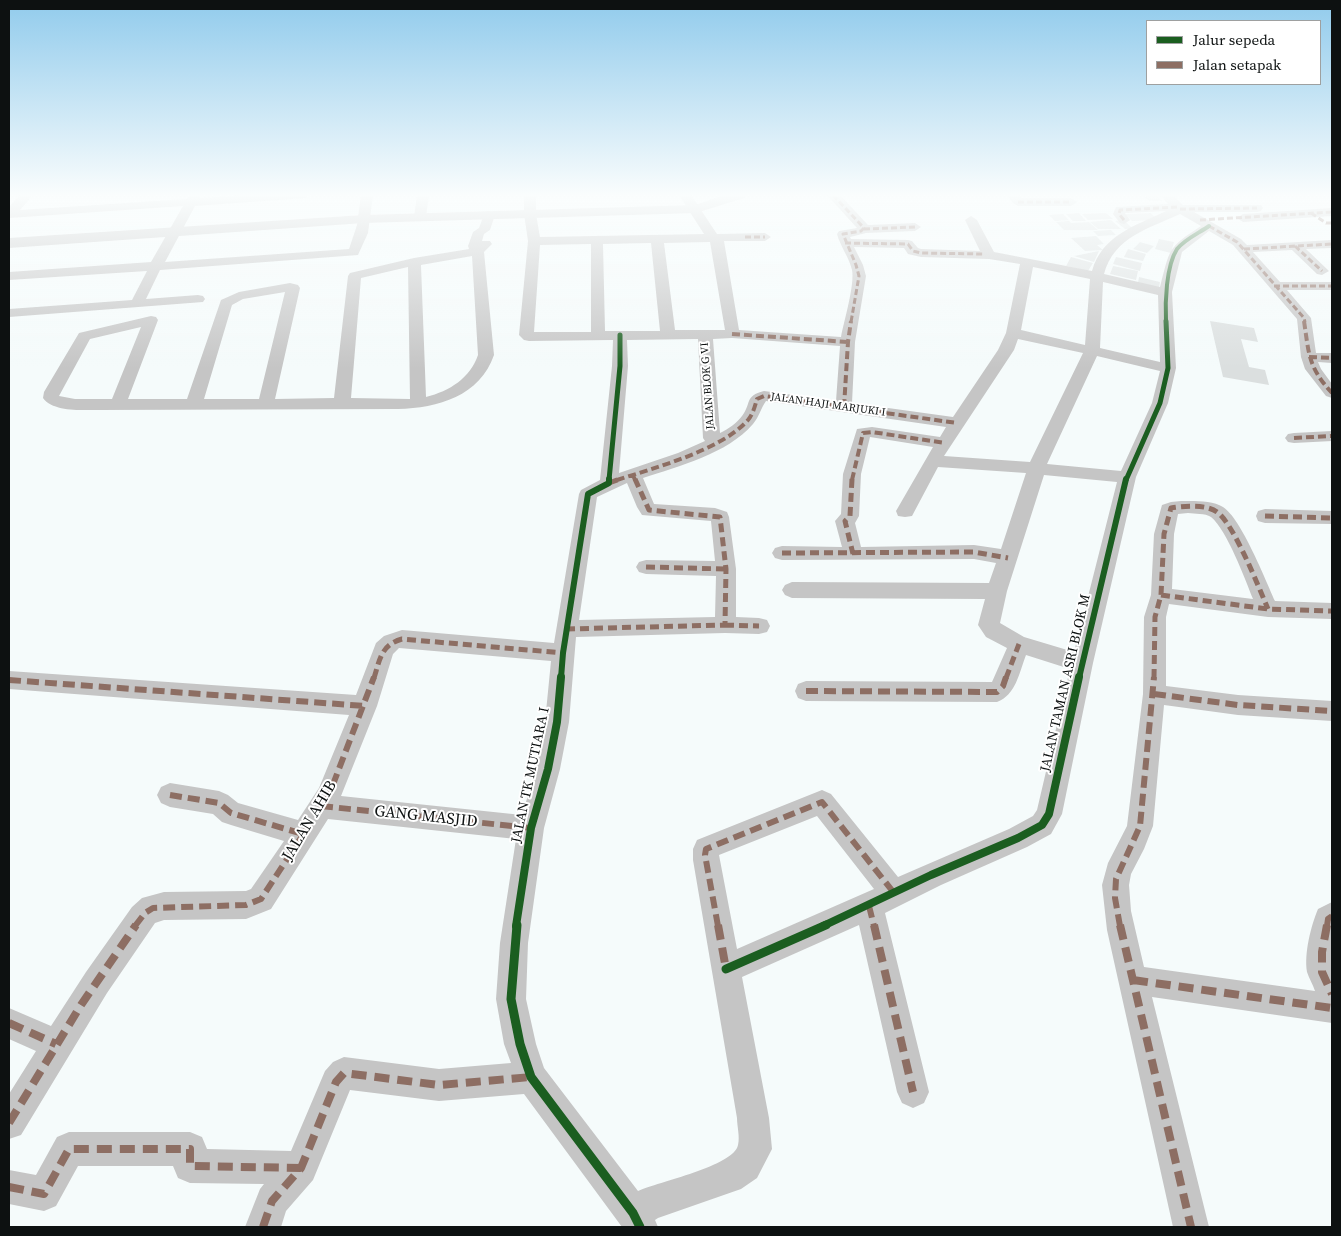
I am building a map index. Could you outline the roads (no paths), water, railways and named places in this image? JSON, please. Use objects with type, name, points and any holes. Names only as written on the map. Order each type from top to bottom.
[{"type":"street","points":[[137,303],[163,253]]},
{"type":"street","points":[[9,276],[343,253]]},
{"type":"street","points":[[342,403],[354,278],[359,274],[468,253]]},
{"type":"street","points":[[118,404],[151,320],[84,336],[52,392],[51,398],[61,403],[118,404],[266,404],[418,403],[440,398],[460,388],[473,378],[484,364],[486,356],[478,253]]},
{"type":"street","points":[[533,253],[526,335],[533,338],[732,334],[848,342]]},
{"type":"street","points":[[597,253],[598,336]]},
{"type":"street","points":[[659,253],[668,336]]},
{"type":"street","points":[[720,253],[732,321],[732,334]]},
{"type":"street","points":[[844,407],[848,342],[859,276],[858,267],[850,253]]},
{"type":"street","points":[[920,253],[988,255],[1165,292]]},
{"type":"street","points":[[1082,663],[1019,644],[990,629],[989,625],[997,591],[1038,468],[1092,350],[1097,277],[1101,262],[1107,253]]},
{"type":"street","name":"JALAN TAMAN ASRI BLOK M","points":[[726,970],[1042,825],[1050,814],[1082,663],[1128,477],[1160,403],[1168,368],[1165,292],[1176,253]]},
{"type":"street","points":[[1247,253],[1274,286],[1304,318],[1311,361],[1320,380],[1332,393]]},
{"type":"street","points":[[1302,253],[1322,271]]},
{"type":"street","points":[[414,262],[418,403]]},
{"type":"street","points":[[905,511],[932,461],[1006,350],[1013,332],[1027,262]]},
{"type":"street","points":[[1274,286],[1332,286]]},
{"type":"street","points":[[194,403],[226,303],[239,296],[290,287],[293,288],[266,404]]},
{"type":"street","points":[[9,313],[198,299]]},
{"type":"street","points":[[1013,332],[1168,368]]},
{"type":"street","name":"JALAN BLOK G VI","points":[[705,334],[712,438]]},
{"type":"street","points":[[620,335],[621,479],[649,510],[714,515],[720,518],[726,569],[725,625]]},
{"type":"street","points":[[1311,361],[1332,358]]},
{"type":"street","name":"JALAN HAJI MARJUKI I","points":[[621,479],[713,445],[734,433],[749,419],[757,398],[764,396],[957,423]]},
{"type":"street","points":[[853,554],[851,542],[847,536],[845,520],[850,516],[852,474],[863,433],[872,432],[945,443]]},
{"type":"street","points":[[1294,438],[1332,436]]},
{"type":"street","points":[[932,461],[1038,468],[1128,477]]},
{"type":"street","name":"JALAN TK MUTIARA I","points":[[621,479],[588,494],[565,641],[557,722],[548,768],[531,828],[514,943],[511,999],[520,1044],[531,1077],[636,1220]]},
{"type":"street","points":[[1191,1227],[1121,930],[1116,895],[1116,877],[1138,836],[1140,826],[1154,694],[1155,617],[1161,595],[1164,534],[1171,508],[1210,509],[1219,513],[1236,540],[1268,609]]},
{"type":"street","points":[[1265,516],[1332,518]]},
{"type":"street","points":[[782,553],[974,552],[1008,558]]},
{"type":"street","points":[[646,567],[726,569]]},
{"type":"street","points":[[792,590],[907,589],[997,591]]},
{"type":"street","points":[[1161,595],[1268,609],[1332,611]]},
{"type":"street","name":"JALAN AHIB","points":[[56,1044],[111,959],[145,914],[153,908],[164,906],[246,906],[255,903],[266,892],[329,795],[365,706],[384,649],[392,642],[402,639],[565,641],[725,625],[759,626]]},
{"type":"street","points":[[806,692],[997,692],[1003,686],[1019,644]]},
{"type":"street","points":[[9,680],[365,706]]},
{"type":"street","points":[[1154,694],[1238,705],[1332,712]]},
{"type":"street","points":[[170,795],[219,803],[231,814],[303,834]]},
{"type":"street","points":[[636,1220],[650,1203],[728,1178],[746,1166],[755,1149],[753,1118],[705,855],[710,846],[822,802],[881,900],[913,1092]]},
{"type":"street","name":"GANG MASJID","points":[[321,806],[531,828]]},
{"type":"street","points":[[1332,916],[1328,919],[1324,935],[1322,972],[1332,994]]},
{"type":"street","points":[[1133,980],[1332,1008]]},
{"type":"street","points":[[9,1023],[56,1044],[34,1085],[9,1123]]},
{"type":"street","points":[[263,1227],[272,1201],[301,1168],[336,1082],[344,1074],[439,1086],[531,1077]]},
{"type":"street","points":[[9,1187],[44,1194],[69,1149],[190,1150],[190,1166],[301,1168]]}]
